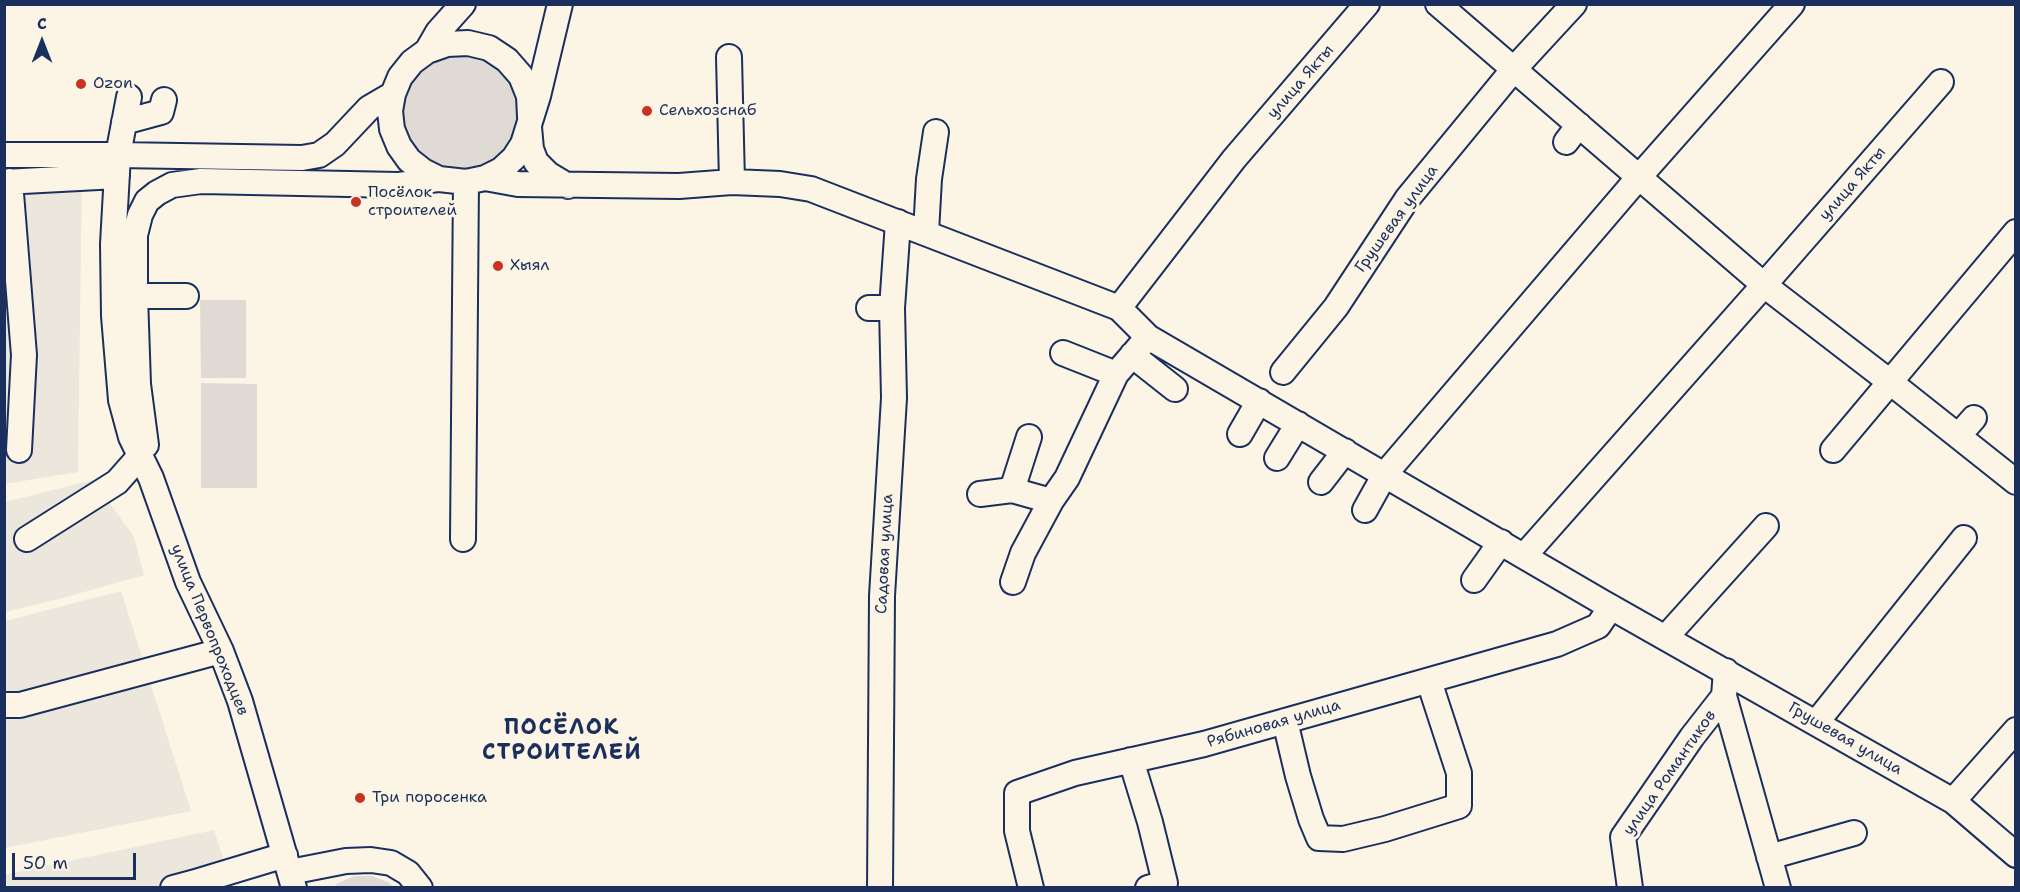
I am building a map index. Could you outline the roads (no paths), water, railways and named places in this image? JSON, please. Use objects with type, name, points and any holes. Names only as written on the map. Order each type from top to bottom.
[{"type":"street","name":"улица Первопроходцев","points":[[427,51],[438,32],[463,4]]},
{"type":"street","points":[[463,539],[476,180],[501,170],[514,158],[523,144],[538,96],[560,4]]},
{"type":"street","name":"улица Якты","points":[[1119,308],[1234,159],[1367,4]]},
{"type":"street","points":[[1438,4],[1514,69],[1572,134],[1639,177],[1764,285],[2016,482]]},
{"type":"street","points":[[1514,69],[1574,4]]},
{"type":"street","points":[[1365,510],[1385,474],[1639,177],[1792,4]]},
{"type":"street","name":"улица Первопроходцев","points":[[439,179],[416,166],[399,146],[392,129],[393,94],[400,77],[412,62],[427,51],[447,44],[468,43],[489,48],[507,60],[520,76],[529,96],[531,148],[536,162],[548,174],[568,186]]},
{"type":"street","points":[[729,57],[732,182]]},
{"type":"street","name":"Грушевая улица","points":[[1283,372],[1336,306],[1407,199],[1514,69]]},
{"type":"street","name":"улица Якты","points":[[1524,556],[1941,82]]},
{"type":"street","name":"улица Первопроходцев","points":[[290,871],[240,701],[221,651],[188,582],[151,478],[131,437],[122,400],[114,316],[113,244],[118,166],[302,158],[319,155],[335,144],[369,108],[393,94]]},
{"type":"street","points":[[118,166],[129,97]]},
{"type":"street","points":[[124,122],[161,112],[164,100]]},
{"type":"street","points":[[926,232],[929,179],[936,132]]},
{"type":"street","points":[[4,155],[118,166]]},
{"type":"street","points":[[19,450],[24,356],[7,182],[118,166]]},
{"type":"street","name":"улица Первопроходцев","points":[[151,478],[138,384],[135,235],[147,201],[172,185],[201,181],[398,184],[439,179],[568,186],[679,186],[732,182],[780,184],[811,189],[1119,308]]},
{"type":"street","name":"Садовая улица","points":[[880,888],[882,596],[894,398],[881,308],[898,222]]},
{"type":"street","points":[[1833,450],[2016,232]]},
{"type":"street","points":[[135,296],[186,296]]},
{"type":"street","name":"Грушевая улица","points":[[1119,308],[1148,337],[1611,607],[1953,801],[2016,855]]},
{"type":"street","points":[[1013,582],[1023,553],[1051,501],[1067,478],[1116,374],[1148,337]]},
{"type":"street","points":[[1063,353],[1116,374]]},
{"type":"street","points":[[1132,356],[1175,389]]},
{"type":"street","points":[[1240,434],[1259,401]]},
{"type":"street","points":[[1958,436],[1974,418]]},
{"type":"street","points":[[1277,458],[1299,424]]},
{"type":"street","points":[[1012,490],[1029,437]]},
{"type":"street","points":[[1321,482],[1345,451]]},
{"type":"street","points":[[27,539],[117,482],[140,456]]},
{"type":"street","points":[[980,494],[1012,490],[1051,501]]},
{"type":"street","points":[[1666,637],[1766,526]]},
{"type":"street","points":[[1816,723],[1964,538]]},
{"type":"street","points":[[1474,580],[1501,542]]},
{"type":"street","name":"Рябиновая улица","points":[[1031,888],[1017,831],[1017,793],[1075,773],[1204,744],[1557,644],[1598,626],[1611,607]]},
{"type":"street","points":[[4,705],[20,705],[221,651]]},
{"type":"street","name":"улица Романтиков","points":[[1726,671],[1724,696],[1778,888]]},
{"type":"street","points":[[1285,721],[1298,776],[1311,819],[1320,838],[1343,839],[1385,829],[1460,806],[1459,773],[1429,681]]},
{"type":"street","name":"улица Романтиков","points":[[1630,888],[1623,837],[1692,737],[1724,696]]},
{"type":"street","points":[[1953,801],[2016,730]]},
{"type":"street","points":[[1131,760],[1165,883],[1148,888]]},
{"type":"street","points":[[1769,857],[1854,833]]},
{"type":"street","points":[[173,888],[346,861],[371,860],[391,863],[408,873],[420,888]]},
{"type":"place","name":"Ozon","points":[[81,84]]},
{"type":"place","name":"Сельхозснаб","points":[[647,111]]},
{"type":"place","name":"Посёлок строителей","points":[[356,202]]},
{"type":"place","name":"Хыял","points":[[498,266]]},
{"type":"place","name":"Три поросенка","points":[[360,798]]},
{"type":"district","name":"ПОСЁЛОК СТРОИТЕЛЕЙ","points":[[562,740]]}]
